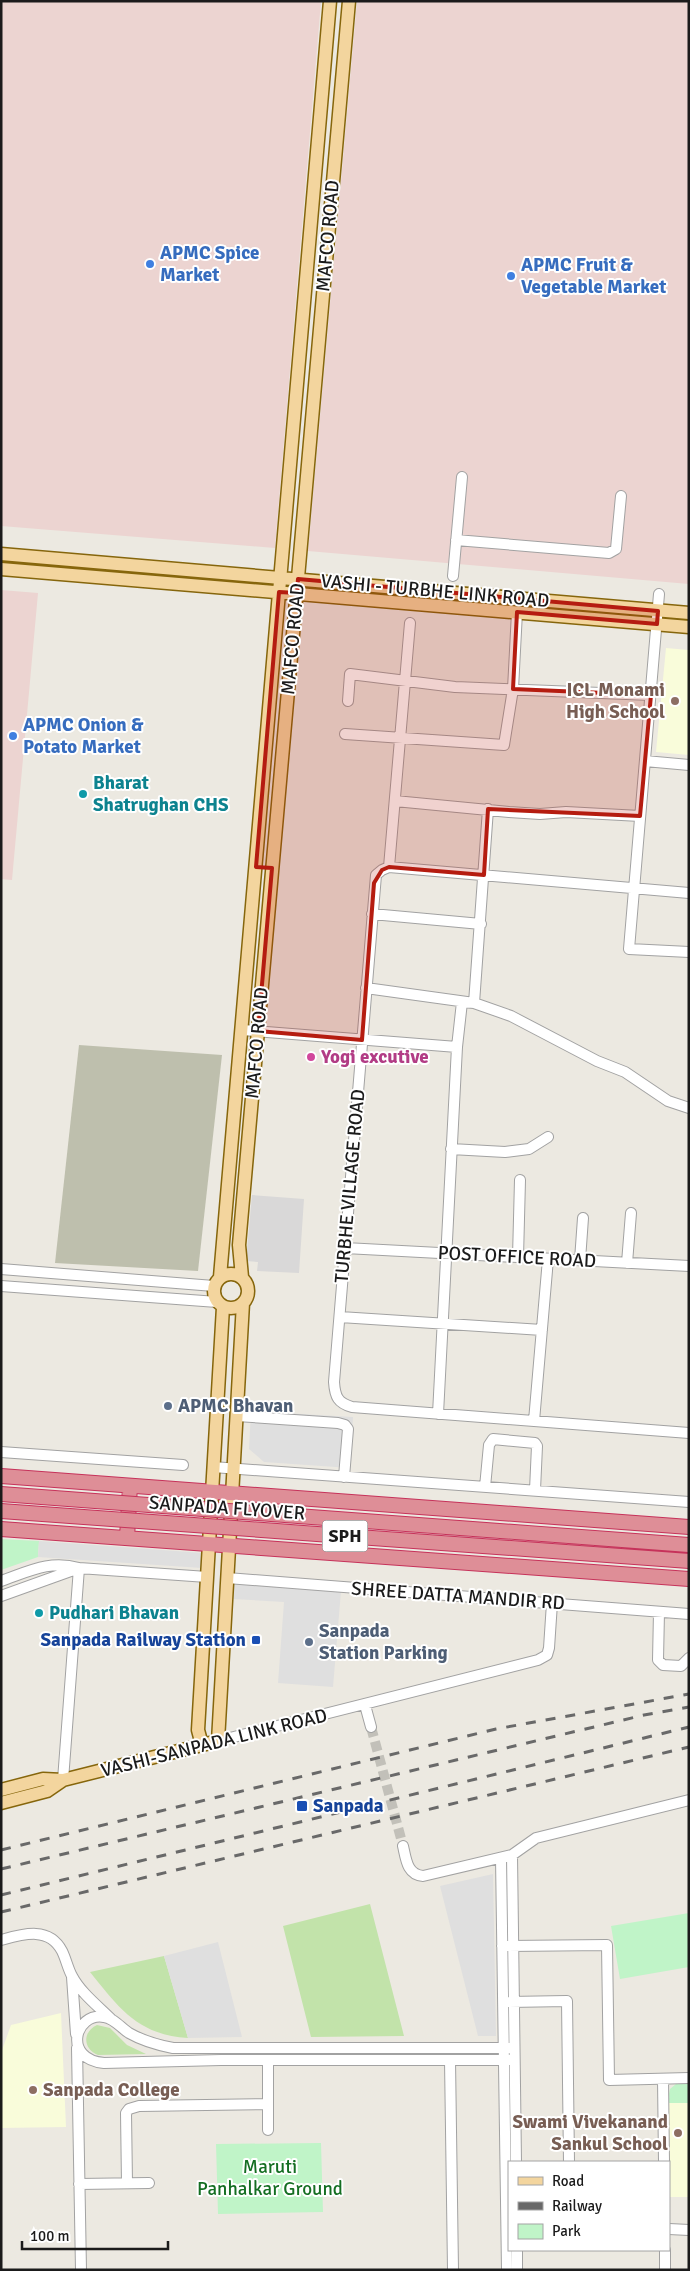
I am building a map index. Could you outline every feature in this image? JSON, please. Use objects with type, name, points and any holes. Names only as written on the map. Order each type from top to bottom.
[{"type":"highway","points":[[1,1476],[689,1527]]},
{"type":"highway","points":[[126,1538],[130,1486]]},
{"type":"highway","name":"SANPADA FLYOVER","points":[[1,1494],[689,1545]]},
{"type":"highway","name":"SANPADA FLYOVER","points":[[1,1510],[689,1561]]},
{"type":"highway","points":[[1,1529],[689,1579]]},
{"type":"main road","name":"MAFCO ROAD","points":[[217,1281],[242,1030],[330,1]]},
{"type":"main road","name":"MAFCO ROAD","points":[[242,1277],[239,1245],[349,1]]},
{"type":"main road","name":"VASHI - TURBHE LINK ROAD","points":[[1,554],[689,613]]},
{"type":"main road","name":"VASHI - TURBHE LINK ROAD","points":[[1,568],[689,627]]},
{"type":"main road","points":[[218,1741],[244,1303],[248,1293],[246,1282],[242,1277],[231,1273],[217,1281],[214,1298],[220,1304],[234,1308],[244,1303]]},
{"type":"main road","points":[[202,1745],[198,1730],[212,1492],[220,1304]]},
{"type":"main road","name":"VASHI-SANPADA LINK ROAD","points":[[1,1790],[43,1779],[63,1780],[218,1741]]},
{"type":"main road","name":"VASHI-SANPADA LINK ROAD","points":[[1,1803],[47,1791],[63,1780]]},
{"type":"street","points":[[453,576],[462,477]]},
{"type":"street","points":[[456,540],[609,553],[616,549],[619,536],[621,496]]},
{"type":"street","points":[[53,573],[54,558]]},
{"type":"street","points":[[659,594],[629,948],[689,952]]},
{"type":"street","points":[[345,734],[504,745],[512,689],[517,612]]},
{"type":"street","points":[[410,623],[389,867],[689,893]]},
{"type":"street","points":[[348,701],[350,674],[405,682],[651,695]]},
{"type":"street","points":[[645,761],[689,765]]},
{"type":"street","points":[[395,802],[540,814],[566,812],[640,816]]},
{"type":"street","points":[[474,1003],[488,809]]},
{"type":"street","points":[[256,867],[272,868]]},
{"type":"street","name":"TURBHE VILLAGE ROAD","points":[[389,867],[376,875],[334,1382],[335,1393],[340,1402],[352,1407],[689,1433]]},
{"type":"street","points":[[372,914],[481,924]]},
{"type":"street","points":[[366,988],[474,1003],[511,1016],[597,1061],[626,1072],[668,1101],[689,1108]]},
{"type":"street","points":[[438,1414],[448,1253],[451,1149],[457,1048],[462,1002],[474,1003]]},
{"type":"street","points":[[242,1030],[457,1048]]},
{"type":"street","points":[[240,1045],[256,1046]]},
{"type":"street","points":[[451,1149],[506,1152],[529,1149],[548,1137]]},
{"type":"street","points":[[518,1257],[520,1180]]},
{"type":"street","points":[[626,1263],[631,1213]]},
{"type":"street","points":[[580,1260],[583,1218]]},
{"type":"street","name":"POST OFFICE ROAD","points":[[345,1248],[689,1266]]},
{"type":"street","points":[[534,1421],[548,1258]]},
{"type":"street","points":[[1,1269],[217,1281]]},
{"type":"street","points":[[1,1286],[220,1304]]},
{"type":"street","points":[[340,1317],[542,1330]]},
{"type":"street","points":[[237,1416],[338,1422],[345,1425],[348,1430],[344,1477]]},
{"type":"street","points":[[485,1487],[489,1445],[492,1439],[535,1443],[537,1446],[535,1490]]},
{"type":"street","points":[[1,1452],[183,1465]]},
{"type":"street","points":[[213,1467],[689,1502]]},
{"type":"street","points":[[1,1581],[49,1564],[62,1564],[79,1568],[207,1577]]},
{"type":"street","points":[[1,1596],[79,1568]]},
{"type":"street","points":[[63,1780],[79,1568]]},
{"type":"street","name":"SHREE DATTA MANDIR RD","points":[[227,1578],[689,1614]]},
{"type":"street","name":"VASHI-SANPADA LINK ROAD","points":[[218,1741],[538,1660],[547,1655],[549,1648],[552,1603]]},
{"type":"street","points":[[659,1612],[658,1660],[663,1665],[680,1666],[689,1658]]},
{"type":"street","points":[[365,1705],[371,1727]]},
{"type":"street","points":[[403,1846],[408,1866],[416,1876],[423,1876],[506,1856],[536,1838],[689,1800]]},
{"type":"street","points":[[506,1856],[509,2048],[507,2270]]},
{"type":"street","points":[[1,1940],[25,1933],[40,1933],[46,1936],[62,1950],[72,1977],[77,2043],[81,2270]]},
{"type":"street","points":[[508,1946],[607,1945],[609,2080],[689,2078]]},
{"type":"street","points":[[72,1977],[111,2019],[128,2032],[148,2043],[172,2048],[509,2048]]},
{"type":"street","points":[[508,2002],[567,2001],[570,2161]]},
{"type":"street","points":[[111,2019],[96,2016],[80,2027],[77,2043],[82,2055],[94,2062],[509,2060]]},
{"type":"street","points":[[148,2043],[154,2053],[148,2063]]},
{"type":"street","points":[[268,2060],[268,2130]]},
{"type":"street","points":[[450,2060],[453,2270]]},
{"type":"street","points":[[509,2060],[516,2161]]},
{"type":"street","points":[[77,2081],[83,2068],[94,2062]]},
{"type":"street","points":[[663,2079],[664,2161]]},
{"type":"street","points":[[127,2183],[126,2113],[129,2109],[139,2106],[268,2104]]},
{"type":"street","points":[[79,2184],[149,2183]]},
{"type":"street","points":[[670,2230],[689,2230]]},
{"type":"street","points":[[517,2251],[517,2270]]},
{"type":"street","points":[[664,2251],[665,2270]]},
{"type":"highlighted area","points":[[298,579],[658,611],[657,624],[517,612],[513,689],[651,695],[640,816],[488,809],[484,875],[389,867],[382,870],[374,883],[362,1040],[258,1031],[272,868],[256,867],[279,592],[297,593]]},
{"type":"shaded area","name":"APMC Spice Market","points":[[1,1],[321,1],[275,548],[1,526]]},
{"type":"shaded area","name":"APMC Fruit & Vegetable Market","points":[[357,1],[689,1],[689,584],[308,551]]},
{"type":"shaded area","name":"APMC Onion & Potato Market","points":[[1,590],[38,593],[12,880],[1,879]]},
{"type":"shaded area","name":"ICL Monami High School","points":[[666,648],[689,650],[689,755],[656,752]]},
{"type":"shaded area","points":[[79,1045],[222,1055],[198,1271],[55,1263]]},
{"type":"shaded area","points":[[252,1195],[304,1199],[299,1273],[257,1271],[258,1262],[246,1261]]},
{"type":"shaded area","points":[[251,1411],[353,1417],[350,1468],[264,1462],[249,1449]]},
{"type":"shaded area","points":[[39,1541],[203,1553],[202,1568],[38,1557]]},
{"type":"shaded area","name":"Sanpada Station Parking","points":[[234,1584],[341,1591],[333,1687],[278,1683],[284,1602],[233,1599]]},
{"type":"shaded area","points":[[493,1874],[496,2036],[478,2036],[440,1886]]},
{"type":"shaded area","points":[[218,1942],[242,2037],[188,2038],[164,1956]]},
{"type":"shaded area","name":"Sanpada College","points":[[61,2013],[66,2127],[1,2128],[1,2053],[11,2025]]},
{"type":"shaded area","name":"Swami Vivekanand Sankul School","points":[[667,2103],[689,2103],[689,2197],[670,2197],[670,2161],[668,2161]]},
{"type":"green space","points":[[1,1539],[39,1541],[38,1557],[1,1570]]},
{"type":"green space","points":[[370,1904],[404,2036],[311,2037],[283,1926]]},
{"type":"green space","points":[[689,1913],[689,1967],[620,1979],[611,1926]]},
{"type":"green space","points":[[164,1956],[188,2038],[171,2036],[156,2031],[131,2017],[90,1972]]},
{"type":"green space","points":[[97,2025],[110,2028],[127,2045],[146,2054],[98,2055],[89,2049],[86,2040],[89,2032]]},
{"type":"green space","points":[[676,2084],[689,2084],[689,2103],[667,2103],[670,2089]]},
{"type":"green space","name":"Maruti Panhalkar Ground","points":[[321,2143],[323,2212],[218,2214],[216,2144]]},
{"type":"tunnel","points":[[371,1727],[403,1846]]},
{"type":"railway","points":[[1,1850],[496,1729],[689,1694]]},
{"type":"railway","points":[[1,1869],[644,1715],[689,1707]]},
{"type":"railway","points":[[1,1895],[689,1727]]},
{"type":"railway","points":[[1,1912],[689,1747]]},
{"type":"place","name":"APMC Spice Market","points":[[150,264]]},
{"type":"place","name":"APMC Fruit & Vegetable Market","points":[[511,276]]},
{"type":"place","name":"ICL Monami High School","points":[[675,701]]},
{"type":"place","name":"APMC Onion & Potato Market","points":[[13,736]]},
{"type":"place","name":"Bharat Shatrughan CHS","points":[[83,794]]},
{"type":"place","name":"Yogi excutive","points":[[311,1057]]},
{"type":"place","name":"APMC Bhavan","points":[[168,1406]]},
{"type":"place","name":"Pudhari Bhavan","points":[[39,1613]]},
{"type":"place","name":"Sanpada Railway Station","points":[[256,1640]]},
{"type":"place","name":"Sanpada Station Parking","points":[[309,1642]]},
{"type":"place","name":"Sanpada","points":[[302,1806]]},
{"type":"place","name":"Sanpada College","points":[[33,2090]]},
{"type":"place","name":"Swami Vivekanand Sankul School","points":[[678,2133]]}]
